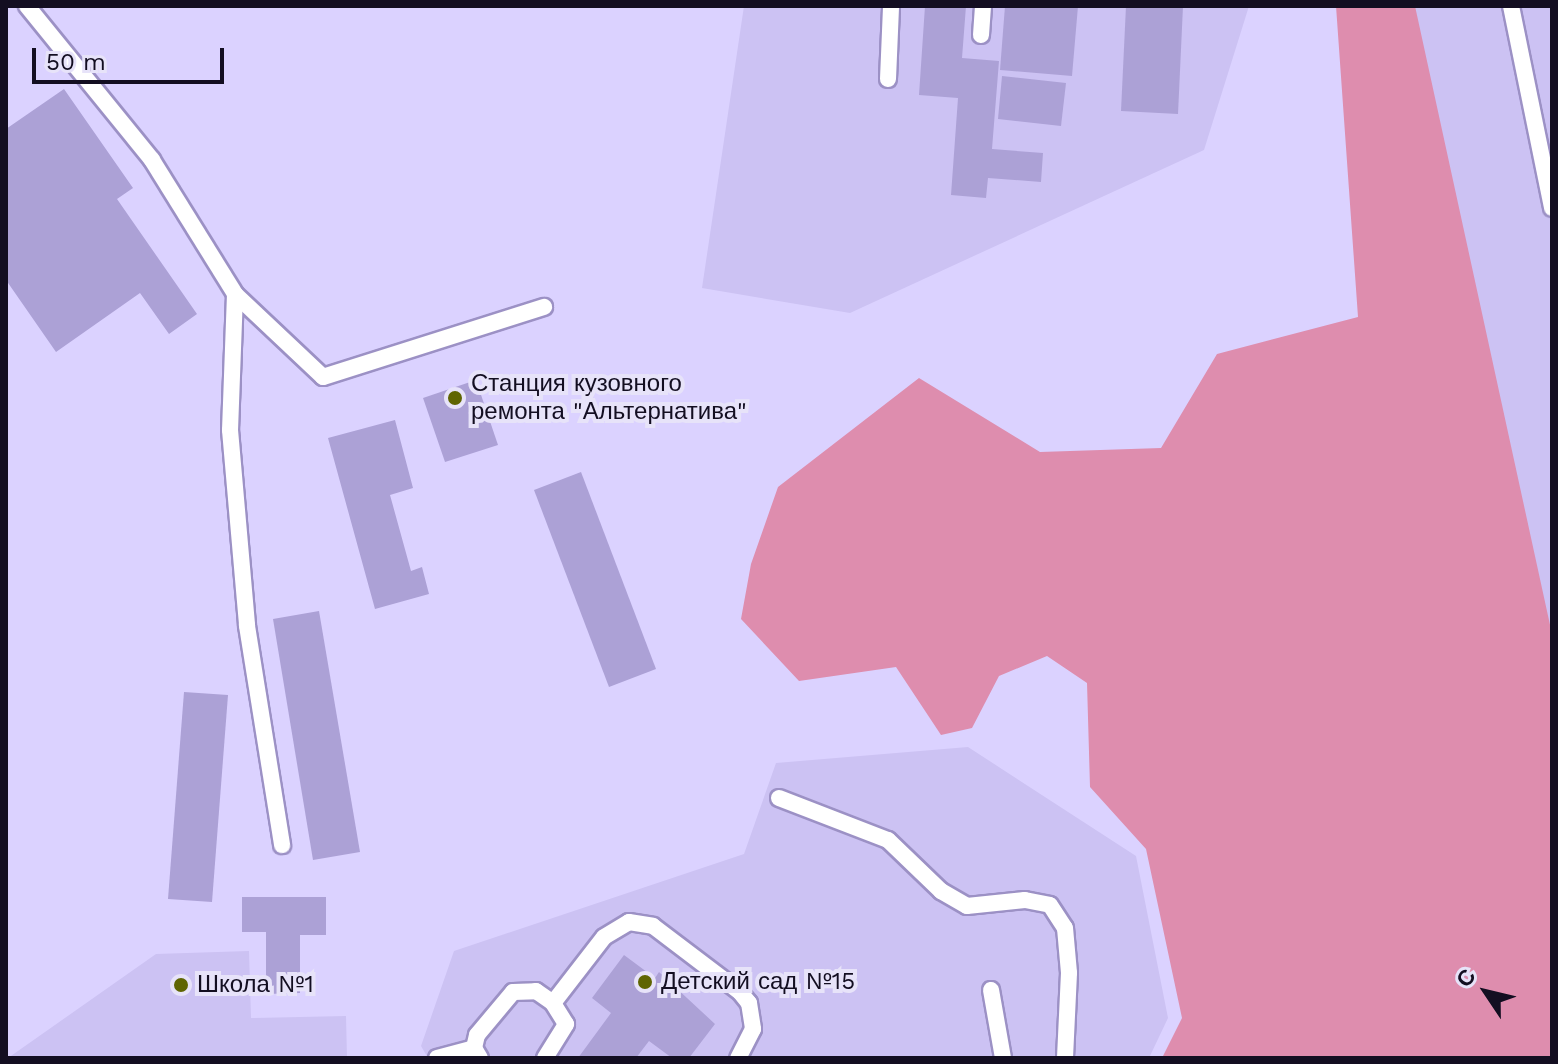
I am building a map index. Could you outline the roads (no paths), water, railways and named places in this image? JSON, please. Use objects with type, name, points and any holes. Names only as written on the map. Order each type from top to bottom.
[{"type":"lane","points":[[27,6],[152,160],[235,294],[323,377],[544,307]]},
{"type":"lane","points":[[888,79],[891,6]]},
{"type":"lane","points":[[981,35],[983,6]]},
{"type":"lane","points":[[1511,6],[1552,208]]},
{"type":"lane","points":[[235,294],[232,445],[247,626],[282,845]]},
{"type":"lane","points":[[779,798],[864,826],[888,840],[941,891],[967,906],[1025,900],[1050,905],[1065,928],[1069,973],[1065,1058]]},
{"type":"lane","points":[[553,1003],[615,926],[641,922],[749,1003],[753,1029],[738,1058]]},
{"type":"lane","points":[[991,990],[1003,1058]]},
{"type":"lane","points":[[437,1058],[477,1053],[477,1035],[513,992],[536,991],[553,1003],[566,1024],[545,1058]]},
{"type":"place","name":"Станция кузовного ремонта \"Альтернатива\"","points":[[455,398]]},
{"type":"place","name":"Детский сад №15","points":[[645,982]]},
{"type":"place","name":"Школа №1","points":[[181,985]]}]
